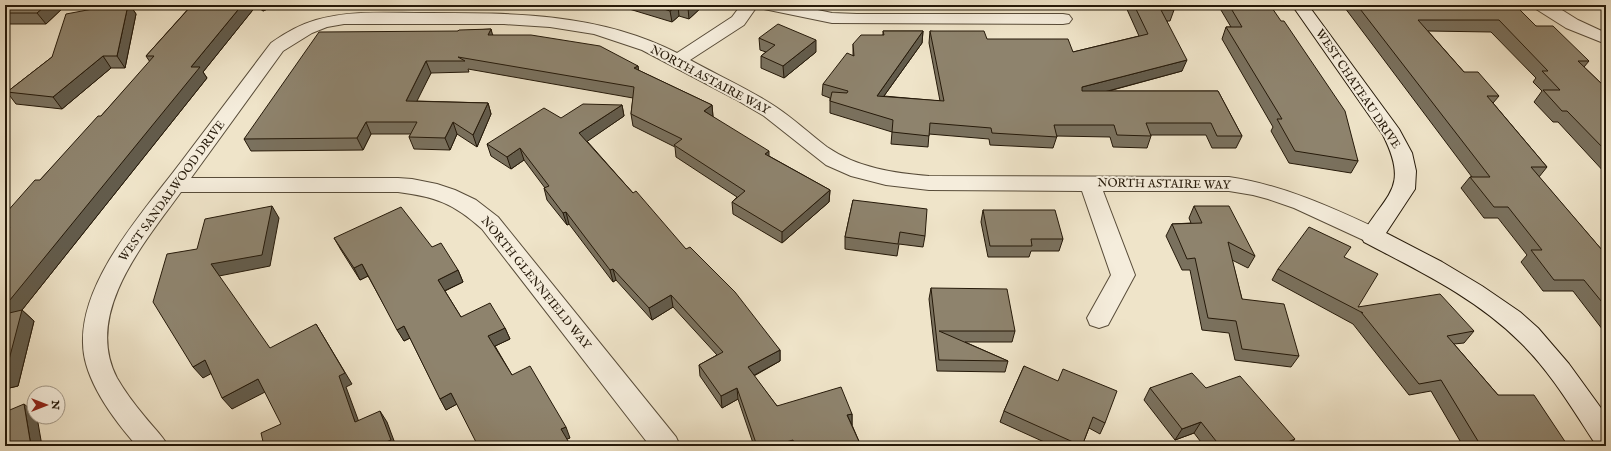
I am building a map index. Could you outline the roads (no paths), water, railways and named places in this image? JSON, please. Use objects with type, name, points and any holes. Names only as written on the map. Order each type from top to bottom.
[{"type":"street","points":[[677,61],[738,21],[750,5]]},
{"type":"street","points":[[770,5],[832,18],[1063,19]]},
{"type":"street","name":"WEST CHATEAU DRIVE","points":[[1300,5],[1392,134],[1402,153],[1406,171],[1404,189],[1372,236]]},
{"type":"street","points":[[1542,5],[1572,24],[1606,39]]},
{"type":"street","name":"NORTH ASTAIRE WAY","points":[[314,24],[357,18],[501,18],[550,21],[596,29],[639,42],[762,106],[781,119],[822,153],[844,165],[870,175],[898,181],[929,183],[1090,182],[1229,184],[1260,189],[1298,201],[1372,236]]},
{"type":"street","name":"WEST SANDALWOOD DRIVE","points":[[154,446],[135,425],[104,379],[96,356],[96,331],[100,306],[110,279],[127,250],[277,47],[297,33],[314,24]]},
{"type":"street","name":"NORTH ASTAIRE WAY","points":[[1090,182],[1123,275],[1099,318]]},
{"type":"street","name":"NORTH GLENNFIELD WAY","points":[[175,185],[398,185],[426,188],[452,196],[473,208],[490,223],[666,446]]},
{"type":"street","points":[[1372,236],[1468,287],[1500,310],[1529,335],[1554,364],[1606,437]]}]
